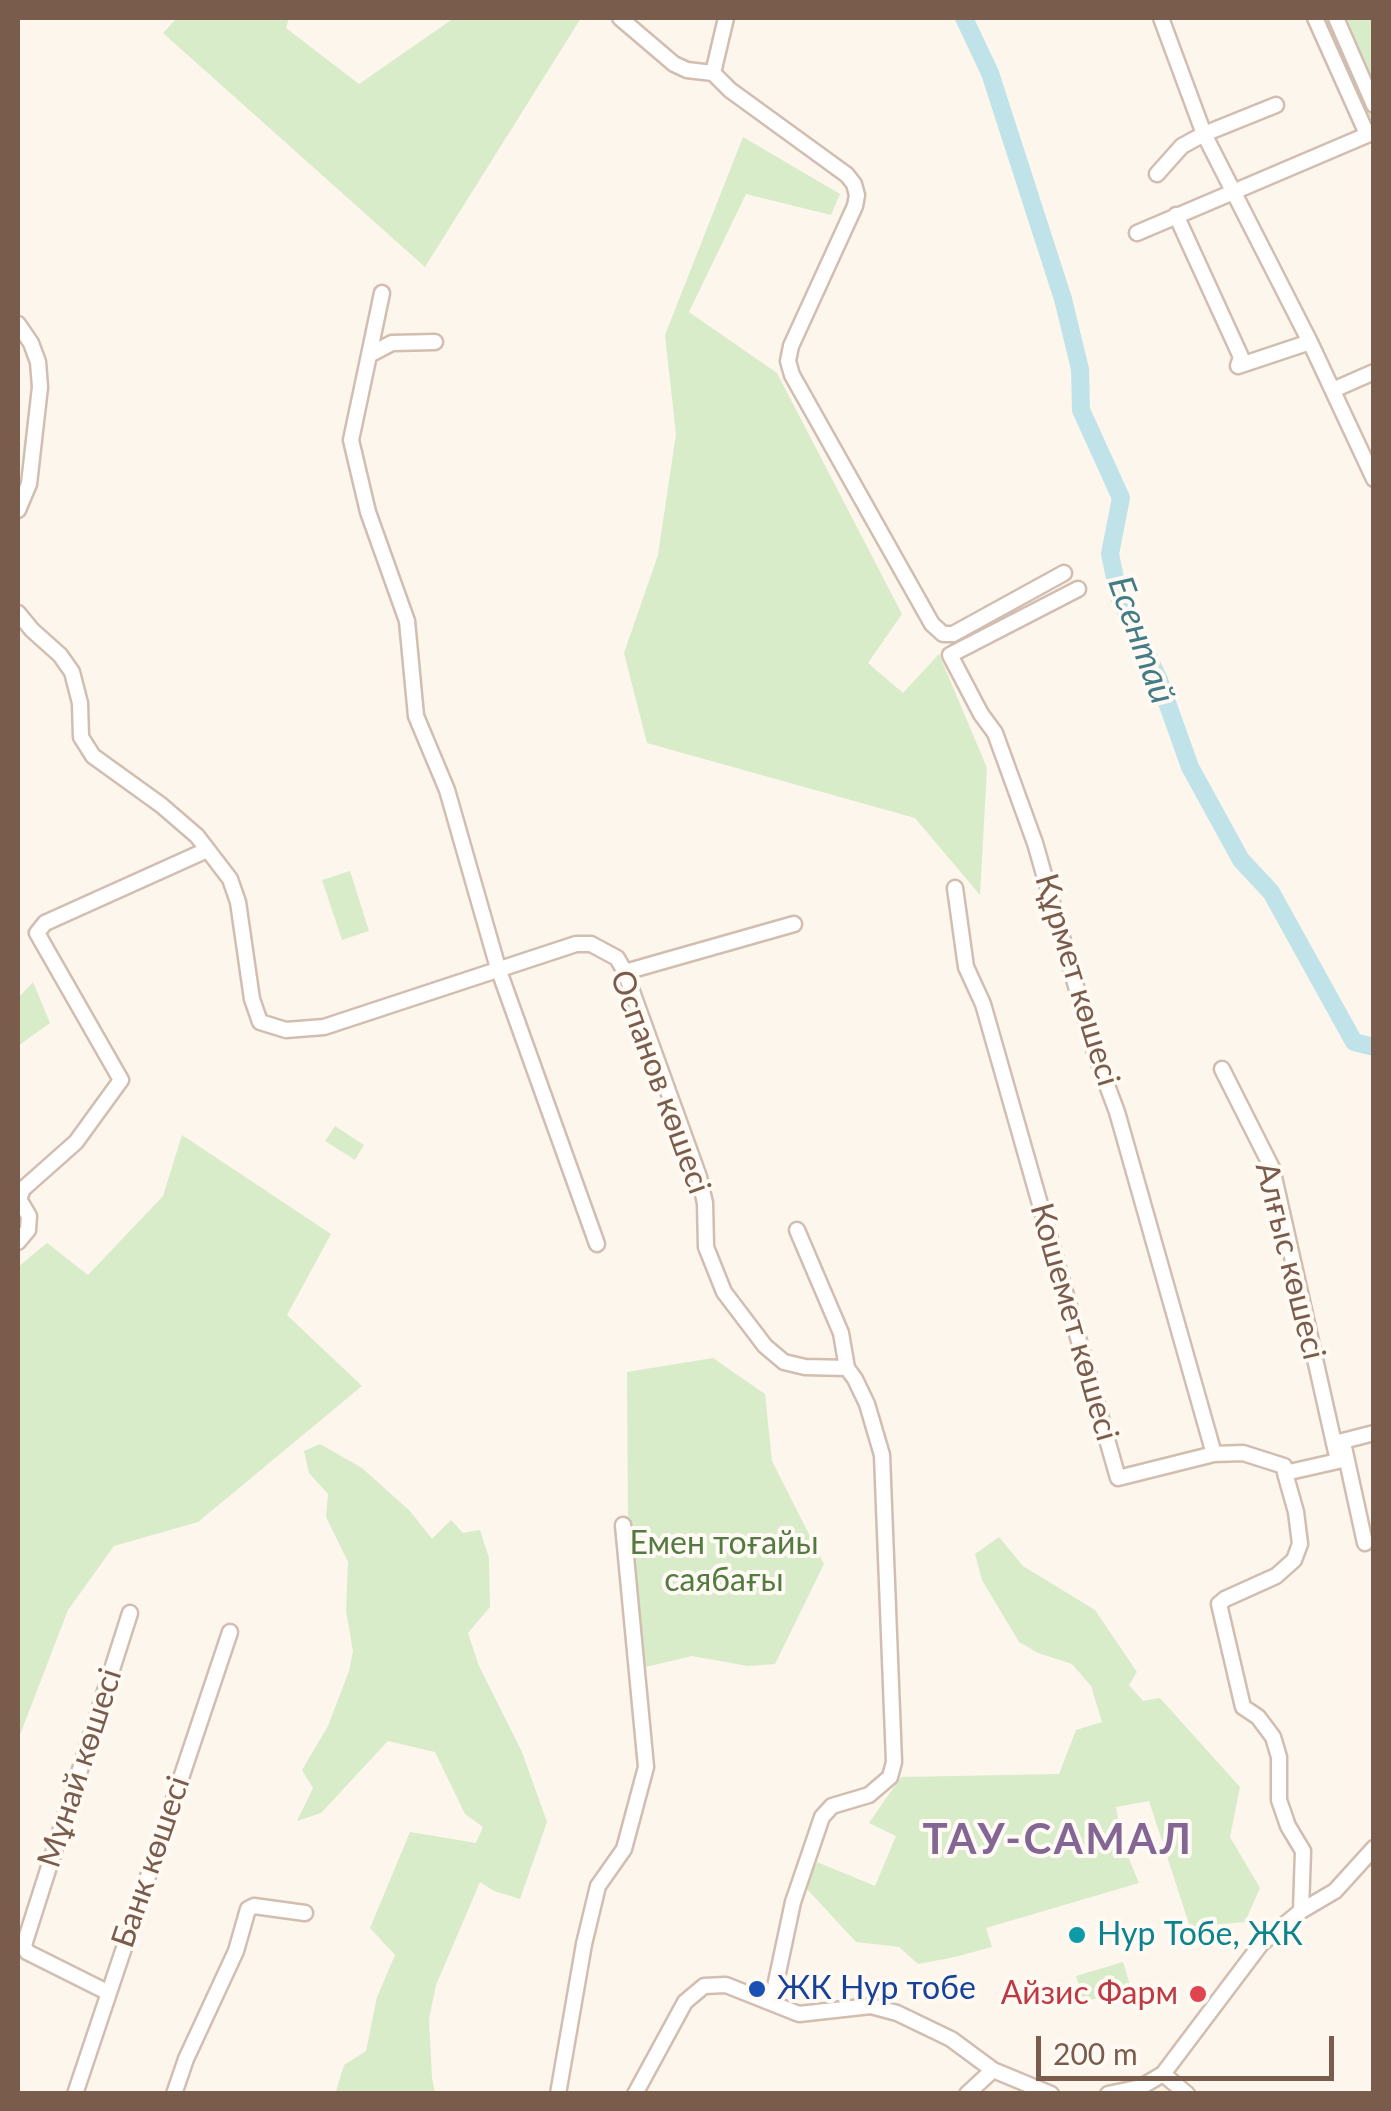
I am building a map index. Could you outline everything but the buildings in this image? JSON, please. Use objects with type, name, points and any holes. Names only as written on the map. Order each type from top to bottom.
[{"type":"street","points":[[620,18],[674,64],[686,70],[713,73],[854,184],[855,206],[791,346],[788,361],[792,375],[932,624],[943,634],[953,634],[1064,573]]},
{"type":"street","points":[[713,73],[726,18]]},
{"type":"street","points":[[1161,18],[1204,134],[1374,478]]},
{"type":"street","points":[[1138,233],[1370,133],[1315,18]]},
{"type":"street","points":[[1336,18],[1374,105]]},
{"type":"street","points":[[1156,174],[1177,150],[1204,134],[1276,105]]},
{"type":"street","points":[[1176,215],[1241,357],[1238,366],[1310,342]]},
{"type":"street","points":[[382,292],[351,440],[368,512],[407,621],[416,716],[447,790],[498,968],[597,1244]]},
{"type":"street","points":[[18,324],[38,362],[40,387],[29,484],[18,510]]},
{"type":"street","points":[[368,355],[392,344],[435,342]]},
{"type":"street","points":[[1333,390],[1374,372]]},
{"type":"street","name":"Құрмет көшесі","points":[[1078,590],[950,655],[995,733],[1029,826],[1096,1056],[1117,1112],[1214,1454]]},
{"type":"street","name":"Оспанов көшесі","points":[[18,612],[72,672],[80,703],[81,737],[94,756],[161,804],[197,836],[230,879],[238,902],[252,998],[260,1022],[286,1030],[324,1027],[576,944],[591,944],[617,958],[699,1177],[705,1202],[706,1247],[724,1292],[765,1346],[784,1362],[805,1367],[848,1368]]},
{"type":"street","points":[[18,1242],[28,1230],[29,1216],[19,1199],[23,1188],[76,1142],[120,1080],[37,933],[44,923],[208,850]]},
{"type":"street","name":"Кошемет көшесі","points":[[955,888],[966,967],[1000,1060],[1118,1478],[1214,1454],[1243,1453],[1284,1466],[1285,1473]]},
{"type":"street","points":[[625,972],[794,924]]},
{"type":"street","name":"Алғыс көшесі","points":[[1222,1069],[1272,1168],[1366,1544]]},
{"type":"street","points":[[772,2001],[793,1902],[822,1818],[832,1806],[868,1795],[890,1777],[894,1762],[882,1455],[867,1404],[848,1368],[841,1333],[797,1230]]},
{"type":"street","points":[[1338,1442],[1374,1433]]},
{"type":"street","name":"Алғыс көшесі","points":[[1285,1473],[1338,1461],[1338,1442]]},
{"type":"street","points":[[1285,1473],[1300,1544],[1294,1560],[1276,1576],[1224,1598],[1219,1604],[1243,1708],[1258,1717],[1273,1737],[1279,1757],[1279,1800],[1303,1851],[1301,1912]]},
{"type":"street","points":[[558,2094],[598,1886],[624,1849],[646,1767],[623,1524]]},
{"type":"street","name":"Мұнай көшесі","points":[[107,1992],[28,1952],[24,1945],[130,1613]]},
{"type":"street","name":"Банк көшесі","points":[[74,2094],[230,1632]]},
{"type":"street","points":[[1108,2094],[1141,2087],[1164,2074],[1261,1944],[1335,1890],[1374,1848]]},
{"type":"street","points":[[174,2094],[236,1951],[248,1909],[254,1906],[305,1913]]},
{"type":"street","points":[[636,2094],[685,2002],[704,1986],[726,1985],[799,2014],[871,2006],[897,2013],[951,2039],[992,2070],[1051,2094]]},
{"type":"street","points":[[968,2094],[992,2070]]},
{"type":"street","points":[[1164,2074],[1187,2094]]},
{"type":"green space","points":[[177,18],[289,18],[286,28],[359,84],[454,18],[581,18],[425,267],[163,33]]},
{"type":"green space","points":[[1324,18],[1373,18],[1373,124],[1370,125]]},
{"type":"green space","points":[[743,137],[840,194],[831,215],[746,194],[689,312],[777,373],[902,614],[868,663],[903,693],[939,654],[987,768],[980,895],[915,818],[647,743],[624,653],[658,555],[676,434],[665,335]]},
{"type":"green space","points":[[350,871],[369,931],[342,940],[322,880]]},
{"type":"green space","points":[[33,982],[50,1023],[18,1046],[18,998]]},
{"type":"green space","points":[[335,1126],[364,1145],[355,1160],[325,1141]]},
{"type":"green space","points":[[182,1135],[331,1234],[287,1315],[362,1386],[198,1522],[114,1546],[68,1610],[18,1740],[18,1267],[47,1243],[88,1275],[163,1196]]},
{"type":"green space","name":"Емен тоғайы саябағы","points":[[713,1358],[765,1394],[772,1461],[824,1564],[775,1664],[748,1666],[692,1656],[646,1667],[628,1520],[627,1372]]},
{"type":"green space","points":[[320,1444],[362,1468],[410,1511],[432,1539],[451,1520],[463,1533],[480,1530],[489,1558],[490,1607],[468,1633],[479,1666],[522,1752],[547,1822],[520,1899],[480,1882],[436,1985],[429,2019],[435,2093],[336,2091],[344,2065],[366,2051],[377,1997],[395,1955],[370,1928],[410,1832],[476,1843],[483,1827],[465,1814],[435,1752],[388,1741],[321,1813],[297,1821],[313,1788],[302,1770],[328,1726],[353,1651],[346,1611],[348,1562],[326,1517],[328,1494],[309,1473],[304,1451]]},
{"type":"green space","points":[[999,1537],[1023,1566],[1095,1610],[1137,1672],[1129,1685],[1143,1701],[1160,1698],[1240,1787],[1230,1837],[1260,1888],[1245,1922],[1190,1927],[1149,1801],[1116,1807],[1122,1842],[1139,1883],[986,1928],[992,1947],[955,1957],[918,1964],[899,1947],[856,1942],[806,1888],[817,1862],[875,1886],[896,1836],[869,1823],[901,1777],[1059,1774],[1076,1730],[1102,1722],[1091,1686],[1072,1664],[1019,1642],[982,1580],[975,1554]]},
{"type":"green space","points":[[1123,1962],[1131,1988],[1084,2002],[1076,1976]]},
{"type":"waterway","name":"Есентай","points":[[964,18],[990,73],[1063,299],[1080,369],[1081,410],[1121,498],[1110,554],[1119,597],[1159,680],[1190,767],[1241,860],[1271,892],[1354,1042],[1374,1047]]},
{"type":"place","name":"Нур Тобе, ЖК","points":[[1077,1935]]},
{"type":"place","name":"ЖК Нур тобе","points":[[757,1989]]},
{"type":"place","name":"Айзис Фарм","points":[[1198,1994]]},
{"type":"district","name":"ТАУ-САМАЛ","points":[[1058,1840]]}]
